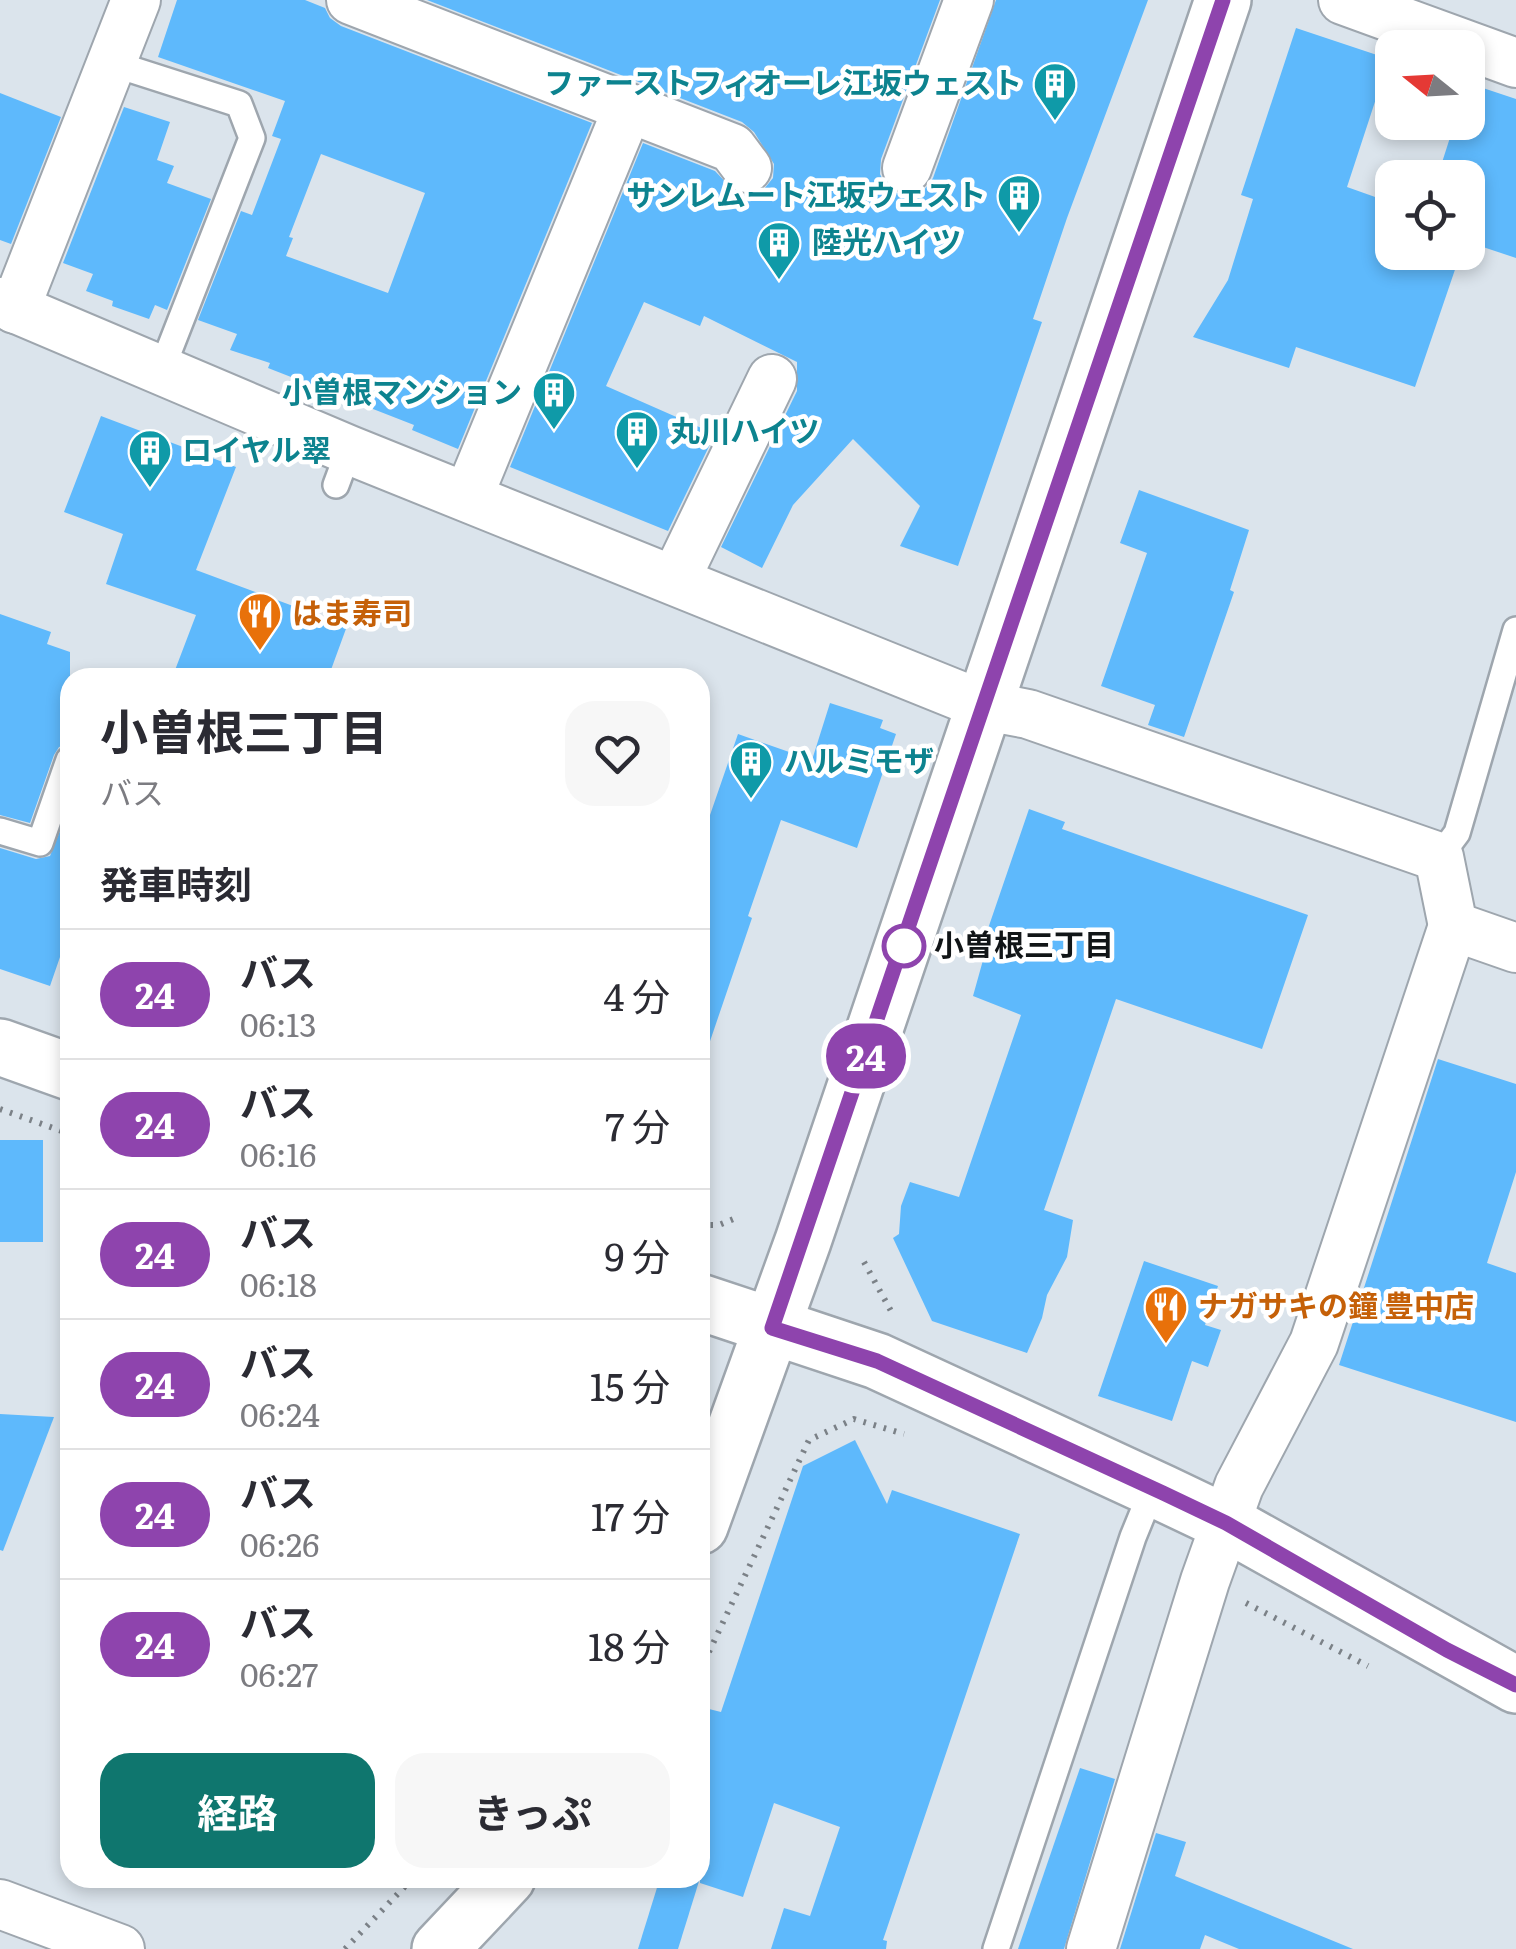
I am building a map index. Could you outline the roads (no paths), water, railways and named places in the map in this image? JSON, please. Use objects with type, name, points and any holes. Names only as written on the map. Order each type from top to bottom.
[{"type":"main road","points":[[710,1498],[985,706],[1223,0]]},
{"type":"main road","points":[[0,1046],[60,1068]]},
{"type":"main road","points":[[710,1306],[877,1361],[1154,1488],[1226,1523],[1447,1650],[1516,1685]]},
{"type":"main road","points":[[440,1949],[498,1888]]},
{"type":"street","points":[[136,0],[8,306],[161,371],[343,468],[468,497],[985,706],[1028,714],[1439,857],[1453,926],[1314,1344],[1240,1486],[1205,1581],[1091,1949]]},
{"type":"street","points":[[351,0],[732,148],[746,168]]},
{"type":"street","points":[[907,168],[969,0]]},
{"type":"street","points":[[1343,0],[1516,63]]},
{"type":"street","points":[[468,497],[628,108]]},
{"type":"street","points":[[675,580],[772,380]]},
{"type":"street","points":[[1453,926],[1516,948]]},
{"type":"street","points":[[0,1904],[120,1949]]},
{"type":"lane","points":[[112,64],[239,104],[252,138],[161,371]]},
{"type":"lane","points":[[1439,857],[1457,833],[1516,630]]},
{"type":"lane","points":[[0,831],[40,844],[60,788]]},
{"type":"lane","points":[[996,1949],[1133,1537],[1154,1488]]},
{"type":"place","name":"ファーストフィオーレ江坂ウェスト","points":[[1055,122]]},
{"type":"place","name":"サンレムート江坂ウェスト","points":[[1019,234]]},
{"type":"place","name":"陸光ハイツ","points":[[779,281]]},
{"type":"place","name":"小曽根マンション","points":[[554,431]]},
{"type":"place","name":"丸川ハイツ","points":[[637,470]]},
{"type":"place","name":"ロイヤル翠","points":[[150,489]]},
{"type":"place","name":"はま寿司","points":[[260,652]]},
{"type":"place","name":"ハルミモザ","points":[[751,800]]},
{"type":"place","name":"小曽根三丁目","points":[[904,946]]},
{"type":"place","name":"ナガサキの鐘 豊中店","points":[[1166,1345]]}]
